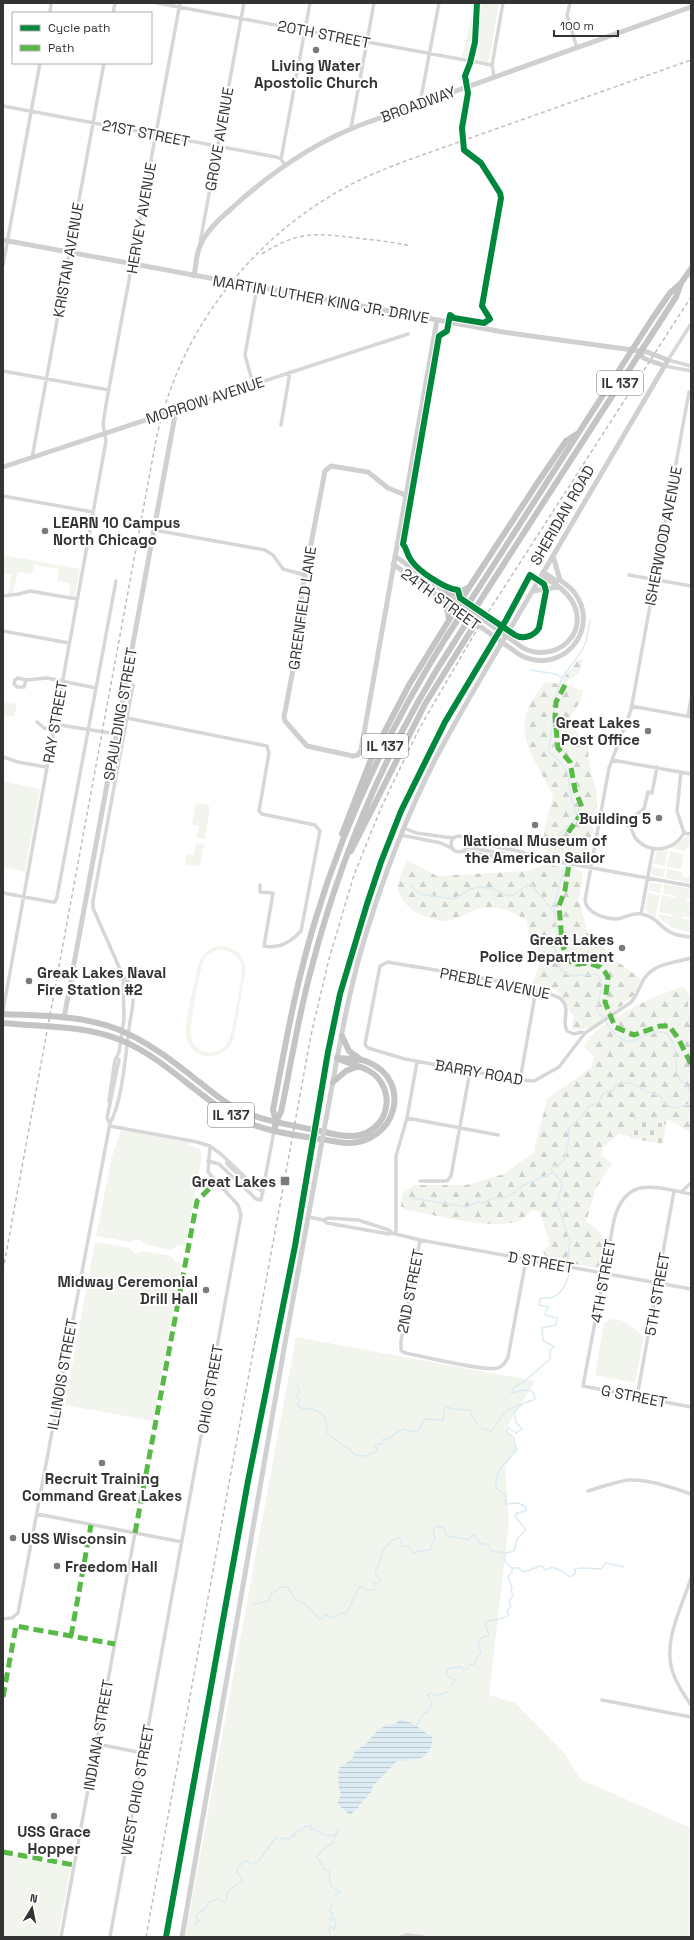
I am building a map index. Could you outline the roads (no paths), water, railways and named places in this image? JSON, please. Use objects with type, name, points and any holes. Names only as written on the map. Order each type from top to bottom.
[{"type":"highway","name":"IL 137","points":[[276,1122],[273,1110],[291,1016],[315,920],[335,862],[361,796],[389,737],[418,683],[447,636],[577,434],[670,293],[681,283],[691,269]]},
{"type":"highway","name":"IL 137","points":[[3,1023],[83,1030],[122,1040],[156,1059],[228,1113],[245,1122],[274,1131],[276,1122],[281,1112],[302,1008],[314,958],[345,859],[368,802],[410,716],[455,641],[676,297],[681,283]]},
{"type":"highway","points":[[335,862],[345,824],[372,754],[397,705],[470,586],[566,441],[577,434]]},
{"type":"highway","points":[[446,593],[460,593],[470,586]]},
{"type":"highway","points":[[442,599],[448,612],[449,620]]},
{"type":"highway","points":[[345,859],[355,846],[386,780],[425,704],[475,624]]},
{"type":"highway","name":"IL 137","points":[[3,1012],[90,1021],[126,1033],[166,1056],[234,1107],[251,1115],[276,1122]]},
{"type":"highway","points":[[274,1131],[354,1143],[370,1139],[381,1132],[390,1120],[394,1108],[393,1090],[384,1073],[375,1065],[349,1051],[342,1036]]},
{"type":"highway","points":[[337,1058],[364,1060]]},
{"type":"highway","points":[[276,1122],[351,1136],[361,1135],[372,1129],[383,1117],[386,1106],[387,1096],[380,1079],[369,1070],[349,1064],[337,1058]]},
{"type":"highway","points":[[333,1082],[346,1071],[359,1066]]},
{"type":"street","name":"20TH STREET","points":[[157,3],[180,5],[241,19],[492,65]]},
{"type":"street","name":"GROVE AVENUE","points":[[194,276],[244,3]]},
{"type":"street","points":[[285,165],[281,159],[310,3]]},
{"type":"street","points":[[351,128],[374,3]]},
{"type":"street","points":[[420,103],[439,3]]},
{"type":"street","points":[[494,76],[492,65],[503,3]]},
{"type":"street","points":[[570,3],[567,15],[577,48]]},
{"type":"street","name":"HERVEY AVENUE","points":[[104,434],[103,424],[109,390],[180,5]]},
{"type":"street","name":"BROADWAY","points":[[200,246],[209,231],[248,192],[285,165],[322,142],[351,128],[691,7]]},
{"type":"street","points":[[3,265],[5,240],[40,64]]},
{"type":"street","name":"KRISTAN AVENUE","points":[[32,458],[104,64]]},
{"type":"street","name":"21ST STREET","points":[[3,106],[281,159]]},
{"type":"street","name":"MARTIN LUTHER KING JR. DRIVE","points":[[5,240],[437,320],[536,337],[646,352],[668,360]]},
{"type":"street","points":[[253,384],[246,363],[245,352],[257,287]]},
{"type":"street","points":[[393,564],[437,320]]},
{"type":"street","points":[[691,324],[668,360],[691,366]]},
{"type":"street","name":"MORROW AVENUE","points":[[3,467],[408,334]]},
{"type":"street","name":"MARTIN LUTHER KING JR. DRIVE","points":[[640,352],[643,358],[665,366]]},
{"type":"street","name":"SHERIDAN ROAD","points":[[182,1937],[285,1343],[337,1058],[362,946],[401,835],[436,758],[495,654],[668,360]]},
{"type":"street","points":[[665,366],[691,370]]},
{"type":"street","points":[[3,370],[109,390]]},
{"type":"street","points":[[281,425],[290,372]]},
{"type":"street","name":"ISHERWOOD AVENUE","points":[[641,914],[631,914],[617,919],[592,912],[586,903],[609,768],[631,706],[689,392]]},
{"type":"street","name":"SPAULDING STREET","points":[[64,1018],[176,410]]},
{"type":"street","name":"RAY STREET","points":[[3,1012],[4,999],[106,441],[104,434]]},
{"type":"street","name":"GREENFIELD LANE","points":[[393,564],[360,753],[353,756],[309,747],[285,721],[284,717],[304,612],[301,598],[325,470],[334,466],[368,472],[388,488],[405,495]]},
{"type":"street","points":[[3,496],[93,512]]},
{"type":"street","points":[[154,530],[265,550],[273,555],[283,569],[305,574]]},
{"type":"street","name":"24TH STREET","points":[[395,556],[523,648],[540,654],[550,653],[560,649],[569,640],[576,624],[573,603],[559,587],[543,574]]},
{"type":"street","points":[[553,556],[560,580]]},
{"type":"street","name":"24TH STREET","points":[[393,564],[475,624],[526,658],[546,661],[555,659],[572,648],[578,639],[583,620],[582,610],[575,592],[560,580],[543,574]]},
{"type":"street","points":[[629,575],[691,586]]},
{"type":"street","points":[[3,893],[56,901],[116,581]]},
{"type":"street","points":[[533,590],[559,587]]},
{"type":"street","points":[[3,596],[30,591],[77,599]]},
{"type":"street","points":[[3,632],[69,643]]},
{"type":"street","points":[[26,680],[38,678],[96,688]]},
{"type":"street","points":[[132,994],[130,984],[123,976],[93,908],[93,901],[133,686]]},
{"type":"street","points":[[631,706],[689,717],[691,700]]},
{"type":"street","points":[[127,718],[267,746],[269,753],[259,811],[262,814],[315,825],[320,831],[301,930],[284,944],[278,946],[264,946],[273,893],[260,892],[260,885]]},
{"type":"street","points":[[37,722],[44,728],[53,730]]},
{"type":"street","points":[[54,724],[116,734]]},
{"type":"street","points":[[3,757],[18,762],[46,767]]},
{"type":"street","points":[[612,760],[691,774]]},
{"type":"street","points":[[630,827],[633,817],[644,809],[648,792],[652,793],[657,767]]},
{"type":"street","points":[[681,772],[677,811],[684,833]]},
{"type":"street","points":[[600,818],[620,822],[630,827],[635,838],[642,844],[653,849],[671,847],[678,842],[684,833]]},
{"type":"street","points":[[404,828],[428,835],[453,838],[462,836],[467,841],[518,851],[547,860],[691,886]]},
{"type":"street","points":[[684,833],[691,834]]},
{"type":"street","points":[[401,835],[441,843],[458,852],[465,849],[538,858]]},
{"type":"street","points":[[452,849],[450,844],[453,838]]},
{"type":"street","points":[[465,849],[467,841]]},
{"type":"street","points":[[653,849],[641,914],[656,920],[672,934],[691,937]]},
{"type":"street","name":"BARRY ROAD","points":[[365,1044],[368,1048],[417,1062],[520,1080],[534,1081],[559,1067],[585,1033],[622,1010],[633,1000],[646,977],[652,970],[665,964],[691,958]]},
{"type":"street","name":"PREBLE AVENUE","points":[[365,1044],[380,966],[385,962],[552,993],[562,999],[567,1009],[567,1031],[574,1034],[581,1032],[585,1033]]},
{"type":"street","points":[[123,976],[126,1033]]},
{"type":"street","points":[[520,1080],[536,990]]},
{"type":"street","points":[[126,1033],[133,1000]]},
{"type":"street","name":"ILLINOIS STREET","points":[[110,1125],[107,1118],[115,1060],[126,1033]]},
{"type":"street","name":"ILLINOIS STREET","points":[[5,1620],[18,1613],[110,1125],[114,1116],[128,1043],[126,1033]]},
{"type":"street","points":[[394,1234],[396,1156],[407,1118],[417,1062]]},
{"type":"street","points":[[420,1181],[447,1181],[451,1176],[470,1071]]},
{"type":"street","points":[[407,1118],[498,1135]]},
{"type":"street","points":[[110,1125],[197,1142],[210,1146],[226,1161],[231,1163],[248,1183],[263,1192]]},
{"type":"street","points":[[208,1161],[219,1164],[256,1199],[261,1200],[274,1131]]},
{"type":"street","name":"OHIO STREET","points":[[164,1643],[241,1215],[238,1205],[209,1175],[207,1170],[210,1146]]},
{"type":"street","points":[[682,1192],[691,1183]]},
{"type":"street","name":"4TH STREET","points":[[584,1380],[617,1208],[624,1197],[635,1189],[648,1186],[674,1191]]},
{"type":"street","points":[[674,1191],[691,1194]]},
{"type":"street","name":"5TH STREET","points":[[638,1397],[659,1284],[674,1191]]},
{"type":"street","name":"D STREET","points":[[309,1216],[323,1220],[326,1223],[394,1234],[691,1290]]},
{"type":"street","name":"D STREET","points":[[323,1220],[328,1218],[340,1220],[348,1218],[389,1230],[394,1234]]},
{"type":"street","name":"2ND STREET","points":[[420,1240],[400,1350],[405,1353],[482,1368],[499,1367],[506,1362],[526,1260]]},
{"type":"street","name":"G STREET","points":[[584,1380],[583,1386],[691,1407]]},
{"type":"street","points":[[691,1402],[691,1407]]},
{"type":"street","points":[[588,1491],[626,1480],[635,1480],[653,1483],[691,1494]]},
{"type":"street","points":[[37,1514],[182,1542]]},
{"type":"street","name":"INDIANA STREET","points":[[61,1937],[135,1533]]},
{"type":"street","points":[[691,1578],[676,1619],[670,1652],[673,1674],[691,1705]]},
{"type":"street","name":"WEST OHIO STREET","points":[[110,1937],[164,1643]]},
{"type":"street","points":[[602,1700],[691,1717]]},
{"type":"street","points":[[96,1744],[143,1753]]},
{"type":"street","points":[[401,1937],[407,1935],[424,1937]]},
{"type":"waterway","points":[[590,620],[586,642],[581,652],[562,678],[556,695],[549,752],[558,759],[568,773],[571,798],[577,815],[574,821],[559,834],[558,843],[567,857],[554,906],[557,936],[554,945],[559,967],[564,973],[572,976],[596,974],[600,979],[602,988],[597,1007],[598,1012],[617,1035],[628,1042],[658,1032],[669,1036],[676,1056],[677,1076],[691,1091]]},
{"type":"waterway","points":[[531,670],[556,674],[561,677]]},
{"type":"waterway","points":[[410,885],[420,894],[454,899],[470,889],[479,887],[491,888],[508,896],[514,895],[524,887],[531,884],[553,911]]},
{"type":"waterway","points":[[482,1428],[491,1431],[505,1412],[515,1406],[535,1399],[534,1394],[531,1391],[524,1390],[511,1393],[513,1388],[525,1381],[550,1359],[550,1350],[554,1347],[543,1340],[542,1328],[556,1325],[557,1318],[545,1315],[549,1307],[539,1305],[540,1299],[557,1295],[565,1286],[569,1275],[566,1271],[570,1241],[557,1203],[562,1186],[561,1181],[553,1173],[551,1168],[560,1164],[564,1158],[568,1142],[568,1129],[583,1115],[588,1107],[598,1103],[604,1093],[614,1090],[615,1085],[625,1083],[635,1085],[662,1098],[662,1102],[673,1108],[691,1104]]},
{"type":"waterway","points":[[412,1198],[467,1207],[477,1202],[484,1203],[493,1198],[507,1197],[524,1185],[552,1173]]},
{"type":"waterway","points":[[297,1383],[299,1390],[296,1398],[300,1399],[297,1405],[304,1409],[314,1409],[320,1412],[325,1417],[327,1433],[346,1448],[349,1448],[355,1455],[367,1456],[373,1452],[375,1453],[377,1449],[374,1447],[375,1445],[382,1444],[383,1439],[386,1440],[403,1429],[415,1432],[418,1431],[425,1419],[443,1420],[444,1409],[447,1407],[453,1409],[471,1410],[471,1415],[477,1423]]},
{"type":"waterway","points":[[253,1605],[269,1601],[271,1594],[281,1587],[288,1587],[295,1599],[305,1604],[319,1619],[322,1619],[325,1614],[332,1618],[341,1613],[346,1614],[360,1586],[365,1590],[375,1590],[374,1584],[381,1580],[375,1574],[382,1552],[389,1543],[400,1538],[402,1546],[409,1546],[413,1553],[431,1549],[431,1544],[435,1540],[433,1530],[437,1526],[445,1529],[448,1536],[469,1540],[470,1537],[474,1535],[479,1541],[478,1543],[489,1545],[491,1551],[506,1553],[514,1551],[517,1539],[526,1530],[515,1516],[517,1513],[526,1511],[526,1507],[518,1503],[506,1504],[506,1496],[496,1488],[496,1482],[504,1463],[516,1451],[514,1438],[507,1432],[508,1427],[516,1433],[522,1429],[516,1422],[514,1413],[521,1405]]},
{"type":"waterway","points":[[451,1686],[455,1680],[447,1676],[447,1670],[462,1667],[463,1670],[467,1669],[470,1665],[475,1664],[477,1657],[481,1653],[478,1643],[481,1638],[489,1635],[485,1623],[509,1615],[507,1611],[511,1607],[509,1602],[513,1595],[508,1576],[512,1573],[512,1568],[506,1563],[504,1558],[506,1553]]},
{"type":"waterway","points":[[513,1568],[519,1568],[523,1572],[542,1566],[545,1570],[552,1567],[562,1571],[570,1577],[575,1574],[575,1569],[601,1569],[606,1563],[624,1567]]},
{"type":"waterway","points":[[416,1726],[424,1713],[429,1711],[432,1702],[427,1695],[432,1693],[435,1696],[447,1692]]},
{"type":"waterway","points":[[281,1838],[288,1839],[295,1836],[293,1835],[298,1830],[301,1831],[304,1827],[311,1826],[312,1827],[310,1830],[314,1829],[327,1836],[335,1835]]},
{"type":"waterway","points":[[336,1896],[337,1893],[340,1892],[331,1886],[329,1871],[324,1869],[317,1857],[321,1851],[332,1844],[338,1830]]},
{"type":"waterway","points":[[254,1863],[259,1861],[275,1838],[278,1838]]},
{"type":"waterway","points":[[195,1924],[199,1921],[196,1917],[198,1913],[205,1909],[208,1903],[218,1899],[224,1902],[227,1900],[227,1892],[241,1881],[242,1877],[237,1874],[237,1869],[244,1861],[251,1863]]},
{"type":"waterway","points":[[330,1937],[329,1929],[331,1926],[334,1929],[336,1927],[334,1918],[331,1920],[329,1918],[333,1914],[329,1911],[333,1903]]},
{"type":"railway","points":[[3,1270],[156,440],[166,401],[181,364],[199,329],[221,296],[246,265],[274,238],[305,213],[347,186],[408,160],[691,60]]},
{"type":"railway","points":[[262,254],[286,241],[318,235],[377,240],[411,246]]},
{"type":"railway","points":[[146,1937],[311,1035],[329,959],[354,875],[381,808],[419,729],[476,631],[691,297]]},
{"type":"place","name":"Living Water Apostolic Church","points":[[316,50]]},
{"type":"place","name":"LEARN 10 Campus North Chicago","points":[[45,531]]},
{"type":"place","name":"Great Lakes Post Office","points":[[648,731]]},
{"type":"place","name":"Building 5","points":[[659,818]]},
{"type":"place","name":"National Museum of the American Sailor","points":[[535,825]]},
{"type":"place","name":"Great Lakes Police Department","points":[[622,948]]},
{"type":"place","name":"Greak Lakes Naval Fire Station #2","points":[[29,981]]},
{"type":"place","name":"Great Lakes","points":[[285,1181]]},
{"type":"place","name":"Midway Ceremonial Drill Hall","points":[[206,1290]]},
{"type":"place","name":"Recruit Training Command Great Lakes","points":[[102,1463]]},
{"type":"place","name":"USS Wisconsin","points":[[13,1538]]},
{"type":"place","name":"Freedom Hall","points":[[57,1566]]},
{"type":"place","name":"USS Grace Hopper","points":[[54,1816]]}]
